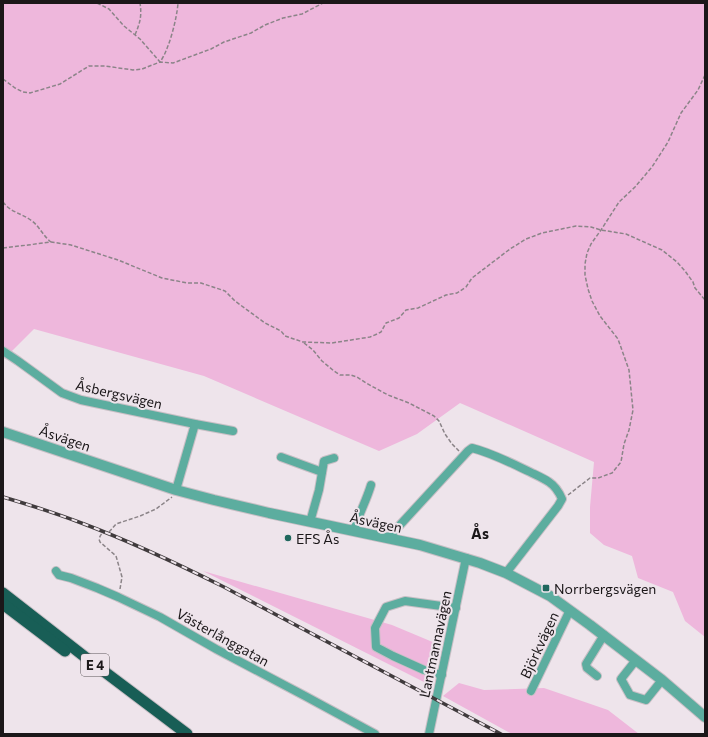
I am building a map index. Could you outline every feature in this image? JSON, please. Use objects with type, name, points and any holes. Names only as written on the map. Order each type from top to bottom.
[{"type":"highway","name":"E 4","points":[[3,593],[187,734]]},
{"type":"highway","name":"E 4","points":[[3,604],[175,734]]},
{"type":"street","name":"Åsbergsvägen","points":[[3,351],[62,393],[81,400],[233,431]]},
{"type":"street","points":[[176,490],[195,424]]},
{"type":"street","name":"Åsvägen","points":[[3,432],[176,490],[310,522],[420,545],[466,558],[506,573],[550,596],[570,610],[662,680],[705,717]]},
{"type":"street","points":[[388,538],[463,456],[472,448],[481,450],[549,482],[556,488],[562,499],[506,573]]},
{"type":"street","points":[[281,457],[322,472]]},
{"type":"street","points":[[310,522],[319,490],[324,461],[334,458]]},
{"type":"street","points":[[354,531],[357,519],[367,499],[371,485]]},
{"type":"street","name":"Lantmannavägen","points":[[429,734],[466,558]]},
{"type":"street","name":"Västerlånggatan","points":[[56,571],[58,575],[71,578],[118,597],[160,618],[375,734]]},
{"type":"street","points":[[442,675],[424,670],[376,647],[376,628],[386,607],[405,601],[456,608]]},
{"type":"street","name":"Björkvägen","points":[[531,692],[570,610]]},
{"type":"street","points":[[598,676],[587,668],[586,664],[604,635]]},
{"type":"street","points":[[636,660],[621,679],[630,695],[646,700],[662,680]]},
{"type":"path","points":[[97,3],[109,9],[124,26],[140,39],[160,62]]},
{"type":"path","points":[[135,35],[141,16],[140,3]]},
{"type":"path","points":[[160,62],[164,57],[171,35],[178,10],[178,3]]},
{"type":"path","points":[[3,79],[23,92],[30,92],[60,84],[89,66],[105,66],[133,70],[142,69],[160,62],[173,62],[211,50],[224,42],[251,33],[264,25],[283,18],[302,14],[323,3]]},
{"type":"path","points":[[562,499],[590,478],[598,478],[612,473],[621,462],[624,444],[634,410],[629,370],[618,339],[600,316],[592,301],[588,289],[585,275],[587,253],[591,244],[619,202],[635,187],[652,167],[668,142],[681,113],[698,90],[705,75]]},
{"type":"path","points":[[3,202],[7,208],[32,220],[42,230],[46,239],[51,242]]},
{"type":"path","points":[[3,248],[51,242],[71,245],[118,260],[162,278],[187,283],[201,283],[225,291],[235,301],[265,323],[281,331],[286,336],[303,342],[332,343],[370,337],[381,332],[386,323],[399,318],[406,310],[418,308],[446,295],[457,293],[466,287],[472,278],[510,249],[526,239],[542,233],[576,226],[591,227],[626,234],[662,250],[677,262],[685,271],[693,282],[695,288],[705,300]]},
{"type":"path","points":[[303,342],[313,350],[322,361],[340,375],[357,377],[388,395],[409,403],[434,416],[440,421],[445,434],[463,456]]},
{"type":"path","points":[[118,597],[122,577],[116,556],[100,542],[99,539],[101,534],[104,532],[109,532],[116,524],[140,516],[156,508],[174,497],[176,490]]},
{"type":"shaded area","points":[[3,3],[705,3],[705,637],[685,621],[673,592],[638,578],[632,556],[604,545],[590,533],[590,507],[594,462],[460,403],[417,434],[379,451],[204,376],[34,329],[3,360]]},
{"type":"shaded area","points":[[203,571],[392,625],[435,643],[424,682]]},
{"type":"shaded area","points":[[459,683],[484,690],[544,688],[608,710],[639,734],[512,734],[443,696]]},
{"type":"railway","points":[[3,497],[84,524],[120,538],[172,562],[224,587],[501,734]]},
{"type":"place","name":"EFS Ås","points":[[288,538]]},
{"type":"place","name":"Norrbergsvägen","points":[[546,588]]},
{"type":"district","name":"Ås","points":[[480,533]]}]
